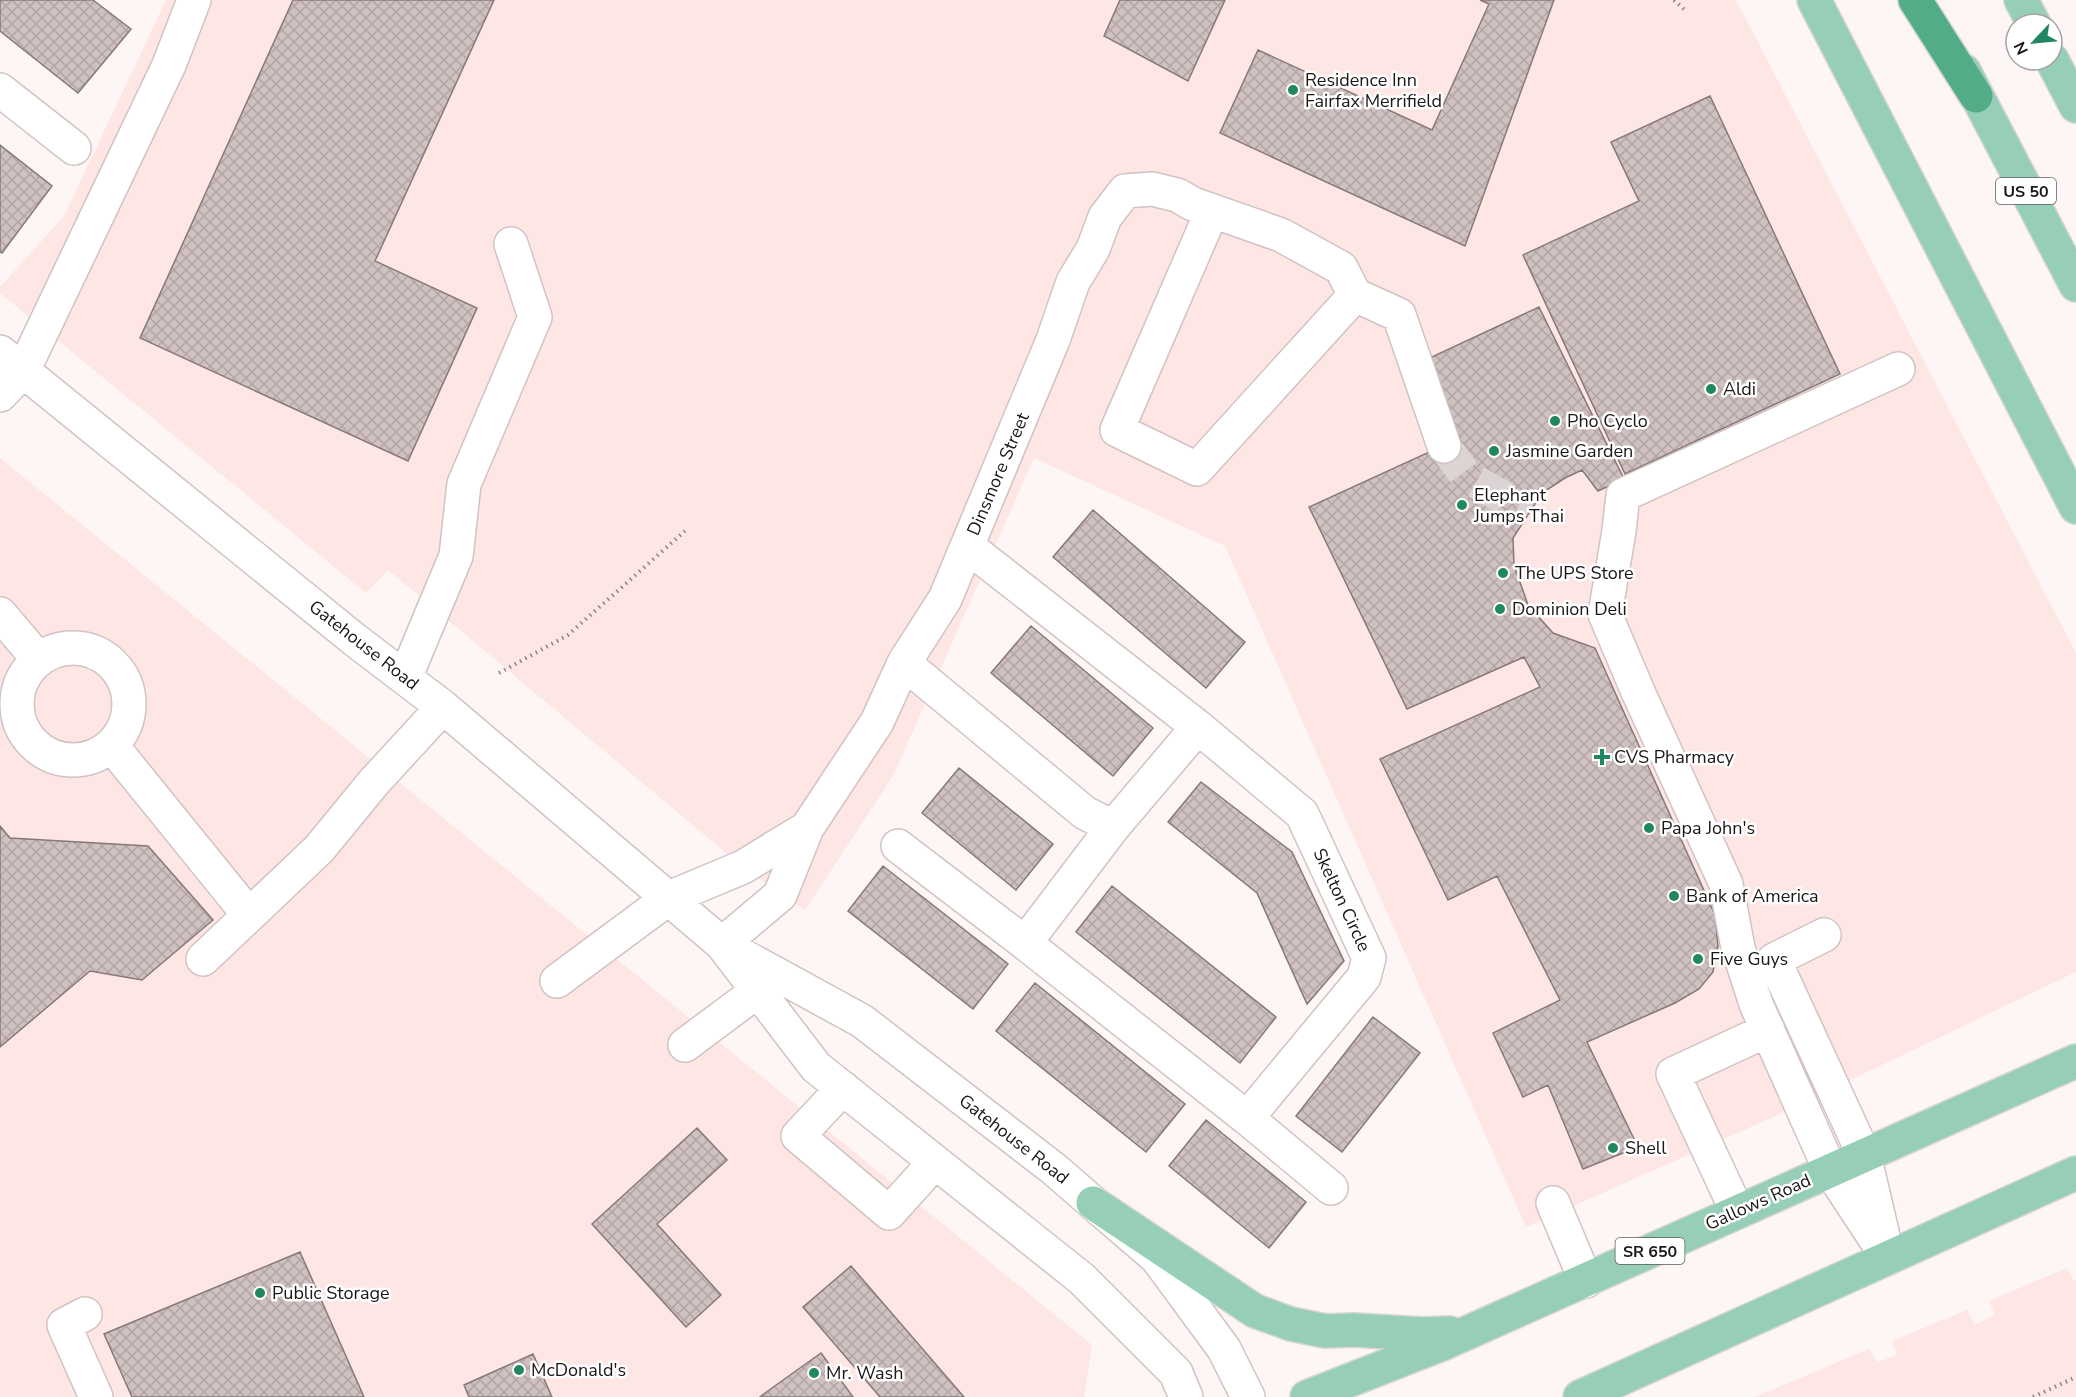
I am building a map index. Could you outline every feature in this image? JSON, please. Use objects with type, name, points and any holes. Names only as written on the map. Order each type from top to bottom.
[{"type":"highway","points":[[1915,0],[1976,96]]},
{"type":"main road","points":[[1814,0],[2076,507]]},
{"type":"main road","name":"US 50","points":[[1928,0],[2076,285]]},
{"type":"main road","points":[[2058,72],[2076,106]]},
{"type":"main road","points":[[1972,1107],[2076,1039]]},
{"type":"main road","name":"Gallows Road","points":[[1307,1397],[1470,1332],[2076,1061]]},
{"type":"main road","points":[[1580,1397],[2076,1173]]},
{"type":"main road","points":[[2033,1192],[2076,1183]]},
{"type":"main road","points":[[1093,1203],[1255,1311],[1291,1324],[1325,1331],[1354,1330],[1422,1334],[1470,1332]]},
{"type":"main road","points":[[1605,1397],[1648,1366]]},
{"type":"street","points":[[0,395],[11,362],[170,65],[194,0]]},
{"type":"street","points":[[0,90],[74,148]]},
{"type":"street","name":"Dinsmore Street","points":[[722,944],[780,895],[807,828],[877,722],[904,663],[945,598],[1053,340],[1073,282],[1093,249],[1104,217],[1125,191],[1152,189],[1177,195],[1212,211],[1281,235],[1341,268],[1355,295]]},
{"type":"street","points":[[1212,211],[1117,430],[1197,469],[1355,295],[1399,315],[1444,446]]},
{"type":"street","points":[[405,678],[456,556],[465,484],[535,317],[511,244]]},
{"type":"street","name":"Gatehouse Road","points":[[11,362],[346,633],[443,707],[768,982],[862,1021],[1054,1169],[1157,1258],[1224,1349],[1248,1397]]},
{"type":"street","points":[[1888,1258],[1830,1170],[1756,1004],[1738,948],[1726,884],[1638,694],[1605,614],[1623,495],[1898,369]]},
{"type":"street","name":"Skelton Circle","points":[[967,546],[1198,727],[1302,814],[1369,958],[1364,976],[1247,1118]]},
{"type":"street","points":[[0,615],[39,660]]},
{"type":"street","points":[[61,648],[80,648],[99,653],[114,664],[125,680],[130,697],[129,715],[123,732],[112,746],[97,756],[80,761],[62,760],[45,754],[30,741],[20,724],[17,705],[20,686],[29,669],[43,656],[61,648]]},
{"type":"street","points":[[904,663],[1085,813],[1113,827]]},
{"type":"street","points":[[203,958],[319,849],[374,782],[443,707]]},
{"type":"street","points":[[1025,943],[1113,827],[1198,727]]},
{"type":"street","points":[[112,746],[249,915]]},
{"type":"street","name":"Dinsmore Street","points":[[557,981],[669,898],[743,867],[807,828]]},
{"type":"street","points":[[898,846],[1247,1118],[1331,1188]]},
{"type":"street","points":[[1824,935],[1774,960],[1864,1155],[1888,1258]]},
{"type":"street","points":[[685,1045],[768,982]]},
{"type":"street","name":"Gatehouse Road","points":[[768,982],[816,1067],[1082,1279],[1176,1373],[1186,1397]]},
{"type":"street","points":[[1737,1211],[1673,1074],[1768,1030]]},
{"type":"street","points":[[843,1089],[798,1136],[889,1213],[935,1162]]},
{"type":"street","points":[[1553,1203],[1586,1281]]},
{"type":"street","points":[[74,1319],[96,1397]]},
{"type":"path","points":[[1674,0],[1686,11]]},
{"type":"path","points":[[499,673],[568,635],[685,531]]},
{"type":"path","points":[[2033,1397],[2076,1377]]},
{"type":"shaded area","points":[[166,0],[1736,0],[2076,653],[2076,972],[1771,1118],[1526,1227],[1225,546],[1034,458],[893,776],[805,910],[743,867],[388,570],[366,593],[0,293],[0,287],[64,216]]},
{"type":"shaded area","points":[[0,458],[1092,1345],[1084,1397],[0,1397]]},
{"type":"shaded area","points":[[2067,1268],[2074,1281],[2076,1280],[2076,1397],[1755,1397],[1869,1349],[1878,1362],[1897,1355],[1892,1341],[1967,1310],[1975,1325],[1995,1315],[1989,1301]]},
{"type":"building","points":[[0,0],[93,0],[131,29],[78,93],[0,31]]},
{"type":"building","points":[[293,0],[494,0],[375,261],[477,308],[408,461],[140,338]]},
{"type":"building","points":[[1120,0],[1225,0],[1188,81],[1104,36]]},
{"type":"building","name":"Residence Inn Fairfax Merrifield","points":[[1480,0],[1554,0],[1465,246],[1220,133],[1258,50],[1432,130],[1489,4]]},
{"type":"building","points":[[1710,96],[1840,374],[1625,474],[1523,255],[1639,201],[1611,142]]},
{"type":"building","points":[[0,145],[52,186],[2,253],[0,252]]},
{"type":"building","points":[[1539,307],[1624,479],[1598,491],[1582,470],[1542,493],[1513,538],[1514,565],[1528,605],[1553,633],[1595,648],[1715,915],[1718,946],[1713,972],[1699,989],[1675,1003],[1587,1042],[1638,1147],[1583,1169],[1548,1085],[1523,1097],[1493,1033],[1560,1000],[1497,876],[1448,900],[1380,759],[1540,687],[1524,657],[1407,709],[1309,507],[1460,438],[1421,362]]},
{"type":"building","points":[[1093,510],[1245,642],[1206,688],[1053,557]]},
{"type":"building","points":[[1031,626],[1153,728],[1113,776],[991,673]]},
{"type":"building","points":[[959,768],[1053,844],[1016,890],[922,813]]},
{"type":"building","points":[[1201,782],[1292,852],[1344,961],[1307,1004],[1257,893],[1168,822]]},
{"type":"building","points":[[0,826],[10,838],[148,846],[213,920],[142,980],[90,971],[0,1047]]},
{"type":"building","points":[[883,866],[1008,964],[973,1009],[848,911]]},
{"type":"building","points":[[1112,886],[1276,1017],[1240,1063],[1076,932]]},
{"type":"building","points":[[1035,983],[1185,1104],[1146,1152],[996,1031]]},
{"type":"building","points":[[1373,1017],[1420,1053],[1342,1152],[1296,1116]]},
{"type":"building","points":[[1206,1120],[1306,1202],[1269,1248],[1169,1166]]},
{"type":"building","points":[[697,1128],[727,1160],[657,1224],[721,1295],[686,1327],[592,1224]]},
{"type":"building","name":"Public Storage","points":[[300,1252],[364,1397],[132,1397],[104,1334]]},
{"type":"building","points":[[851,1266],[964,1397],[880,1397],[803,1307]]},
{"type":"building","name":"Mr. Wash","points":[[821,1353],[853,1397],[760,1397],[765,1393]]},
{"type":"building","name":"McDonald's","points":[[533,1354],[552,1397],[469,1397],[464,1385]]},
{"type":"tunnel","points":[[1444,446],[1467,477],[1529,511]]},
{"type":"place","name":"Residence Inn Fairfax Merrifield","points":[[1293,90]]},
{"type":"place","name":"Aldi","points":[[1711,389]]},
{"type":"place","name":"Pho Cyclo","points":[[1555,421]]},
{"type":"place","name":"Jasmine Garden","points":[[1494,451]]},
{"type":"place","name":"Elephant Jumps Thai","points":[[1462,505]]},
{"type":"place","name":"The UPS Store","points":[[1503,573]]},
{"type":"place","name":"Dominion Deli","points":[[1500,609]]},
{"type":"place","name":"CVS Pharmacy","points":[[1602,757]]},
{"type":"place","name":"Papa John's","points":[[1649,828]]},
{"type":"place","name":"Bank of America","points":[[1674,896]]},
{"type":"place","name":"Five Guys","points":[[1698,959]]},
{"type":"place","name":"Shell","points":[[1613,1148]]},
{"type":"place","name":"Public Storage","points":[[260,1293]]},
{"type":"place","name":"McDonald's","points":[[519,1370]]},
{"type":"place","name":"Mr. Wash","points":[[814,1373]]}]
